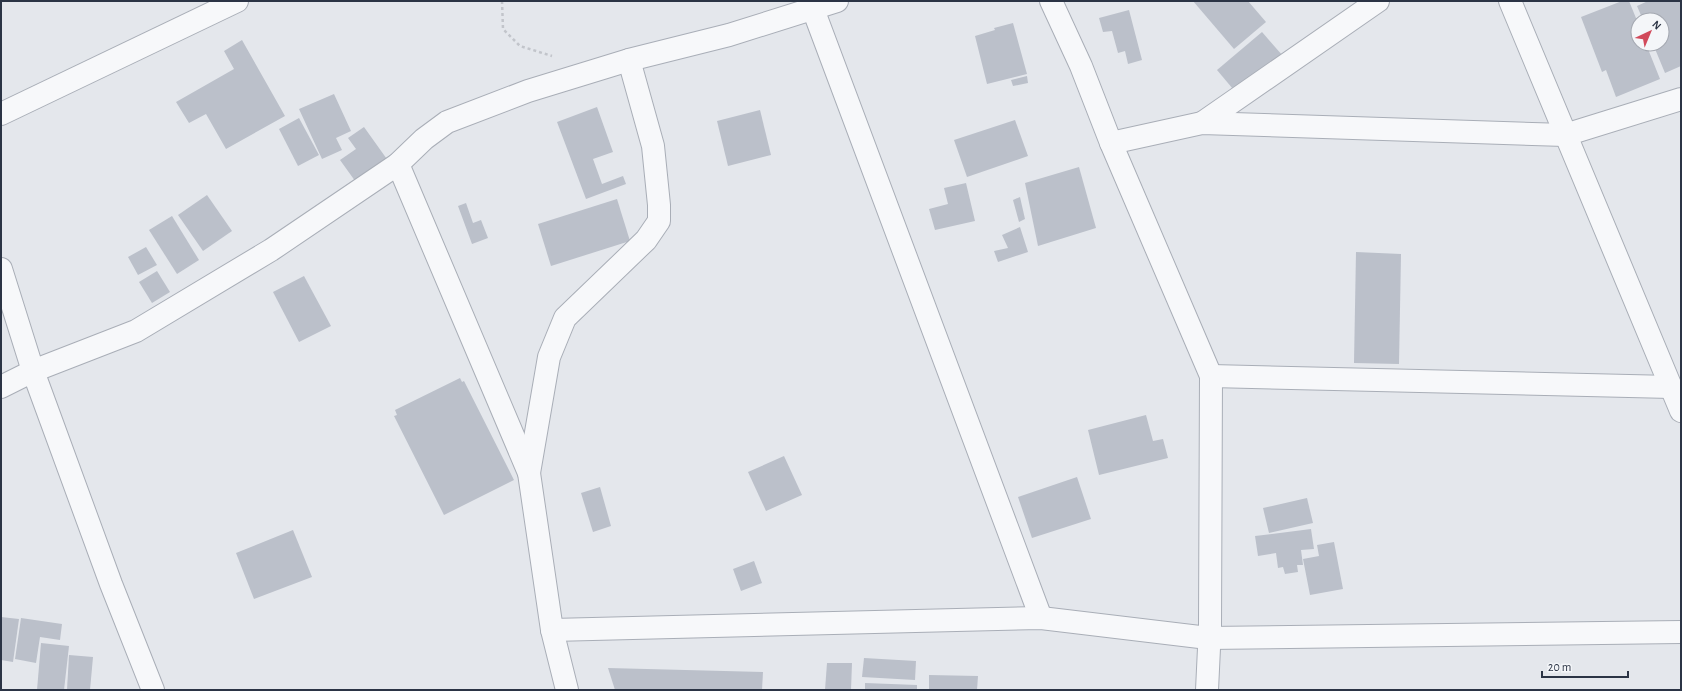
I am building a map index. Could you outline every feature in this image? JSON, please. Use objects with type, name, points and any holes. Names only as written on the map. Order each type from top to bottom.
[{"type":"street","points":[[1,387],[33,371],[136,331],[271,250],[398,164],[424,138],[447,122],[528,91],[629,60],[729,35],[811,5],[837,1]]},
{"type":"street","points":[[1051,1],[1081,66],[1111,143],[1211,376],[1210,627],[1208,638],[1207,690]]},
{"type":"street","points":[[1202,123],[1378,1]]},
{"type":"street","points":[[1510,1],[1681,411]]},
{"type":"street","points":[[1,114],[226,4]]},
{"type":"street","points":[[811,5],[1041,618]]},
{"type":"street","points":[[529,473],[549,357],[565,318],[646,240],[659,221],[659,205],[653,146],[629,60]]},
{"type":"street","points":[[1111,143],[1202,123],[1565,135],[1681,99]]},
{"type":"street","points":[[398,164],[529,473],[552,630],[567,690]]},
{"type":"street","points":[[1,269],[33,371],[111,584],[153,690]]},
{"type":"street","points":[[1211,376],[1671,387]]},
{"type":"street","points":[[552,630],[1041,618],[1208,638],[1681,632]]},
{"type":"path","points":[[502,1],[503,29],[520,46],[553,56]]},
{"type":"building","points":[[1193,1],[1248,1],[1266,22],[1234,49]]},
{"type":"building","points":[[1622,1],[1629,1],[1634,12],[1630,12],[1630,52],[1649,52],[1660,79],[1616,97],[1606,70],[1602,72],[1581,17]]},
{"type":"building","points":[[1648,1],[1681,1],[1681,66],[1665,73],[1656,52],[1670,52],[1670,12],[1640,12],[1637,6]]},
{"type":"building","points":[[1129,10],[1142,60],[1128,64],[1125,51],[1118,53],[1112,31],[1103,32],[1099,18]]},
{"type":"building","points":[[1013,23],[1027,74],[987,84],[975,36],[995,30],[994,28]]},
{"type":"building","points":[[1262,32],[1283,56],[1238,95],[1217,70]]},
{"type":"building","points":[[242,40],[285,116],[226,149],[206,114],[189,123],[176,102],[234,69],[224,51]]},
{"type":"building","points":[[1027,76],[1028,83],[1013,86],[1011,80]]},
{"type":"building","points":[[334,94],[351,131],[336,138],[342,150],[322,159],[299,109]]},
{"type":"building","points":[[597,107],[613,152],[593,159],[602,184],[623,176],[626,184],[586,199],[557,122]]},
{"type":"building","points":[[760,110],[771,155],[728,166],[717,121]]},
{"type":"building","points":[[299,118],[319,155],[298,166],[279,129]]},
{"type":"building","points":[[1015,120],[1028,156],[967,177],[954,140]]},
{"type":"building","points":[[364,127],[389,162],[358,185],[340,160],[356,149],[348,138]]},
{"type":"building","points":[[1079,167],[1096,228],[1038,246],[1025,183]]},
{"type":"building","points":[[966,183],[975,221],[935,230],[929,209],[948,204],[944,188]]},
{"type":"building","points":[[207,195],[232,231],[203,251],[178,215]]},
{"type":"building","points":[[1020,197],[1025,219],[1019,222],[1013,200]]},
{"type":"building","points":[[617,199],[630,241],[551,266],[538,224]]},
{"type":"building","points":[[466,203],[473,223],[481,220],[488,238],[472,244],[458,206]]},
{"type":"building","points":[[172,216],[199,260],[177,274],[149,230]]},
{"type":"building","points":[[1020,227],[1028,252],[998,262],[994,251],[1008,248],[1002,235]]},
{"type":"building","points":[[146,247],[157,265],[138,275],[128,257]]},
{"type":"building","points":[[1356,252],[1401,254],[1399,364],[1354,363]]},
{"type":"building","points":[[157,271],[170,292],[152,303],[139,282]]},
{"type":"building","points":[[304,276],[331,326],[299,342],[273,292]]},
{"type":"building","points":[[460,378],[462,382],[464,381],[514,480],[444,515],[394,416],[397,415],[395,410]]},
{"type":"building","points":[[1146,415],[1153,441],[1163,439],[1168,458],[1099,475],[1088,430]]},
{"type":"building","points":[[784,456],[802,495],[766,511],[748,472]]},
{"type":"building","points":[[1077,477],[1091,519],[1032,538],[1018,497]]},
{"type":"building","points":[[600,487],[611,526],[593,532],[581,493]]},
{"type":"building","points":[[1307,498],[1313,523],[1269,533],[1263,508]]},
{"type":"building","points":[[1311,529],[1314,549],[1301,550],[1303,565],[1297,565],[1298,572],[1285,574],[1283,567],[1278,568],[1276,553],[1258,556],[1255,536]]},
{"type":"building","points":[[293,530],[312,577],[254,599],[236,553]]},
{"type":"building","points":[[1334,542],[1343,589],[1310,595],[1303,559],[1319,556],[1317,545]]},
{"type":"building","points":[[754,561],[762,583],[741,591],[733,569]]},
{"type":"building","points":[[1,617],[19,619],[13,662],[1,660]]},
{"type":"building","points":[[21,618],[62,624],[60,640],[40,637],[36,663],[15,659]]},
{"type":"building","points":[[41,643],[69,646],[64,690],[37,690]]},
{"type":"building","points":[[69,655],[93,657],[90,690],[67,690]]},
{"type":"building","points":[[864,658],[916,661],[915,680],[862,677]]},
{"type":"building","points":[[827,663],[852,663],[851,690],[825,690]]},
{"type":"building","points":[[608,668],[763,672],[762,690],[615,690]]},
{"type":"building","points":[[929,675],[978,676],[977,690],[929,690]]},
{"type":"building","points":[[865,683],[917,685],[917,690],[865,690]]}]
